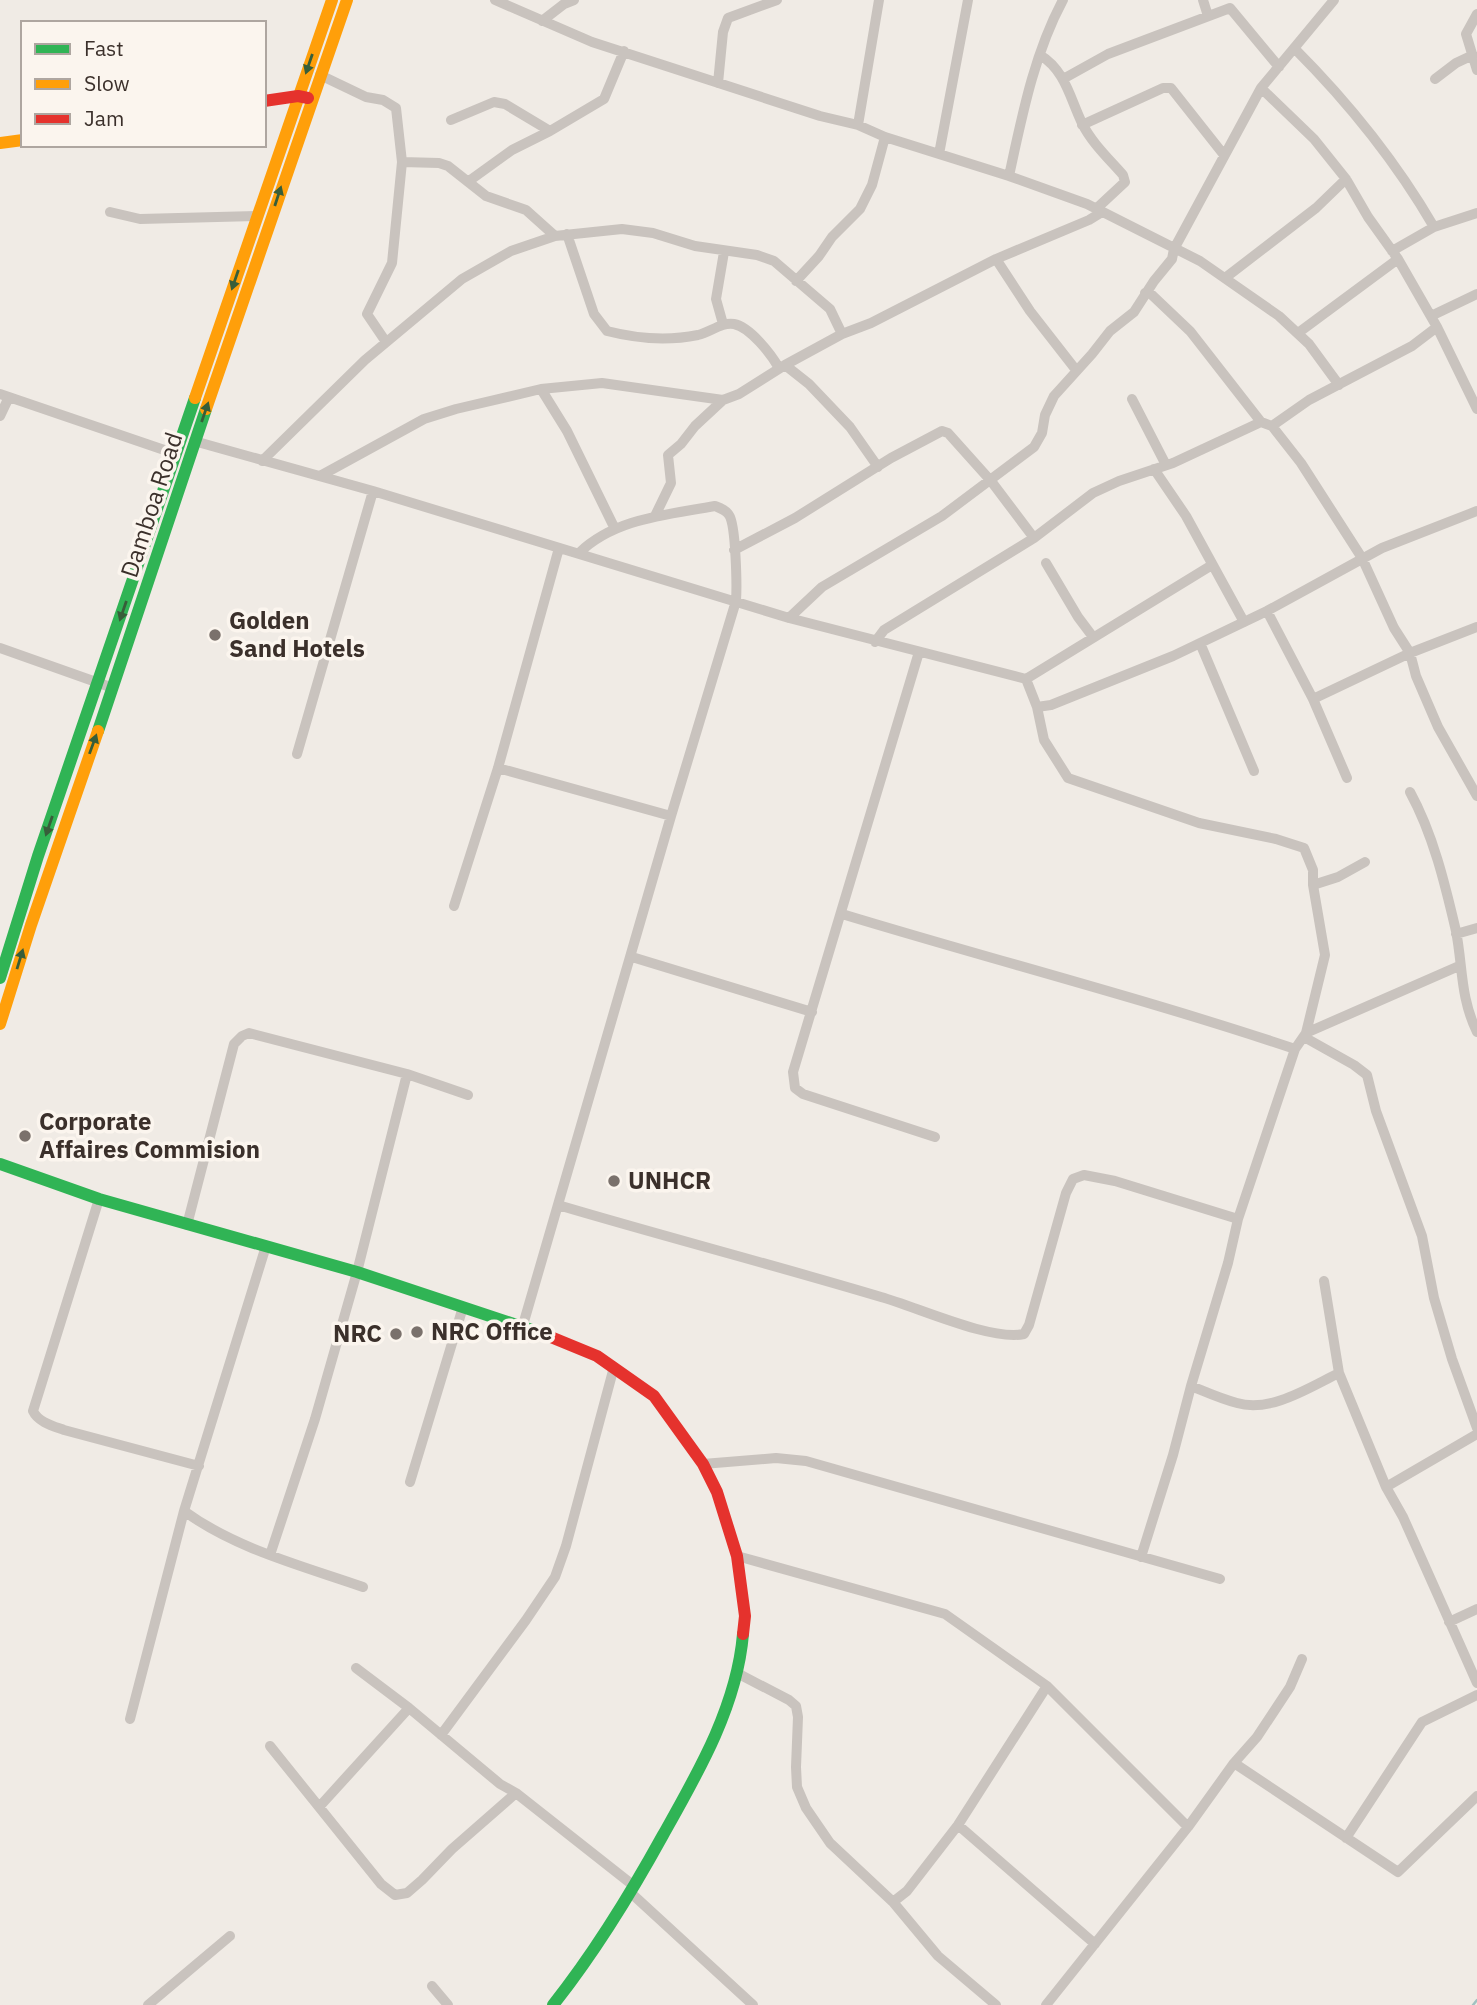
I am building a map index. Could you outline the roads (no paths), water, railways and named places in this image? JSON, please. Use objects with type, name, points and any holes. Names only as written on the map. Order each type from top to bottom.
[{"type":"main road","name":"Damboa Road","points":[[0,978],[38,856],[332,0]]},
{"type":"main road","name":"Damboa Road","points":[[0,1024],[52,858],[113,688],[194,441],[347,0]]},
{"type":"main road","points":[[266,101],[298,96],[312,99]]},
{"type":"main road","points":[[0,143],[21,140]]},
{"type":"main road","points":[[0,1164],[99,1199],[357,1272],[523,1325],[597,1356],[654,1396],[704,1464],[732,1531],[737,1556],[745,1616],[737,1673],[727,1707],[694,1780],[632,1890],[581,1970],[554,2005]]},
{"type":"street","points":[[495,0],[592,42],[858,125],[885,137],[1009,176],[1099,211],[1200,261],[1279,316],[1298,332],[1339,385]]},
{"type":"street","points":[[542,21],[564,4],[574,0]]},
{"type":"street","points":[[718,83],[724,24],[728,18],[778,0]]},
{"type":"street","points":[[858,125],[879,0]]},
{"type":"street","points":[[939,154],[968,0]]},
{"type":"street","points":[[1009,176],[1032,78],[1063,0]]},
{"type":"street","points":[[1203,0],[1208,16]]},
{"type":"street","points":[[789,618],[822,587],[942,516],[1034,447],[1042,433],[1045,415],[1054,396],[1110,331],[1135,312],[1145,293],[1172,259],[1174,249],[1261,88],[1334,0]]},
{"type":"street","points":[[1063,79],[1108,54],[1230,8],[1279,67]]},
{"type":"street","points":[[1477,14],[1466,34],[1477,69]]},
{"type":"street","points":[[1294,48],[1341,97],[1383,147],[1434,227]]},
{"type":"street","points":[[469,181],[512,150],[604,99],[624,51]]},
{"type":"street","points":[[655,516],[671,483],[668,455],[723,400],[761,382],[782,366],[842,334],[871,323],[996,259],[1089,220],[1125,182],[1123,175],[1082,125],[1063,79],[1051,62],[1040,55]]},
{"type":"street","points":[[1435,79],[1456,63],[1473,55]]},
{"type":"street","points":[[320,75],[366,97],[383,100],[396,108],[402,162],[392,263],[367,314],[386,342]]},
{"type":"street","points":[[1082,125],[1163,88],[1171,88],[1224,155]]},
{"type":"street","points":[[1261,88],[1314,139],[1346,179],[1431,316],[1477,409]]},
{"type":"street","points":[[451,120],[494,102],[505,104],[550,131]]},
{"type":"street","points":[[796,281],[832,237],[860,209],[872,185],[885,137]]},
{"type":"street","points":[[402,162],[439,163],[486,195],[526,210],[555,236]]},
{"type":"street","points":[[1225,278],[1316,208],[1346,179]]},
{"type":"street","points":[[110,212],[140,219],[257,216]]},
{"type":"street","points":[[1298,332],[1434,227],[1477,213]]},
{"type":"street","points":[[262,461],[355,369],[462,279],[493,259],[555,236],[622,229],[653,233],[724,252],[757,255],[774,261],[830,309],[842,334]]},
{"type":"street","points":[[567,234],[594,314],[607,331],[666,340],[700,334],[723,324],[736,324],[769,350],[782,366],[809,384],[850,427],[878,467]]},
{"type":"street","points":[[723,324],[716,299],[724,252]]},
{"type":"street","points":[[996,259],[1030,311],[1076,370]]},
{"type":"street","points":[[1145,293],[1150,293],[1190,331],[1261,422],[1272,426],[1301,463],[1362,558],[1394,628],[1409,653],[1438,727],[1477,796]]},
{"type":"street","points":[[1431,316],[1477,294]]},
{"type":"street","points":[[1272,426],[1309,400],[1412,346],[1437,327]]},
{"type":"street","points":[[320,477],[349,458],[424,419],[541,389],[602,383],[723,400]]},
{"type":"street","points":[[541,389],[567,431],[615,529]]},
{"type":"street","points":[[0,416],[4,395],[176,454]]},
{"type":"street","points":[[1132,399],[1166,465]]},
{"type":"street","points":[[876,642],[884,630],[1034,538],[1093,493],[1166,465],[1261,422]]},
{"type":"street","points":[[734,550],[795,518],[942,431],[948,433],[991,481],[1034,538]]},
{"type":"street","points":[[194,441],[373,491],[789,618],[1026,679],[1212,565]]},
{"type":"street","points":[[1154,469],[1186,516],[1244,622]]},
{"type":"street","points":[[297,754],[373,491]]},
{"type":"street","points":[[523,1325],[736,601],[738,568],[730,516],[715,506],[655,516],[615,529],[594,539],[579,553]]},
{"type":"street","points":[[1037,707],[1051,705],[1200,643],[1267,611],[1362,558],[1477,512]]},
{"type":"street","points":[[454,906],[498,768],[559,548]]},
{"type":"street","points":[[1046,563],[1093,637]]},
{"type":"street","points":[[1267,611],[1313,699],[1347,778]]},
{"type":"street","points":[[1313,699],[1409,653],[1477,627]]},
{"type":"street","points":[[1200,643],[1254,771]]},
{"type":"street","points":[[0,648],[113,688]]},
{"type":"street","points":[[919,652],[793,1072],[796,1088],[803,1094],[935,1138]]},
{"type":"street","points":[[1026,679],[1037,707],[1044,740],[1068,778],[1199,824],[1276,839],[1304,848],[1313,870],[1325,955],[1305,1035],[1295,1049],[1238,1219],[1173,1455],[1141,1557]]},
{"type":"street","points":[[498,768],[671,816]]},
{"type":"street","points":[[1410,792],[1428,825],[1456,933],[1459,966],[1469,1016],[1477,1032]]},
{"type":"street","points":[[1313,885],[1338,877],[1365,862]]},
{"type":"street","points":[[842,914],[996,961],[1213,1021],[1295,1049]]},
{"type":"street","points":[[1456,933],[1477,928]]},
{"type":"street","points":[[632,957],[813,1012]]},
{"type":"street","points":[[1305,1035],[1459,966]]},
{"type":"street","points":[[187,1225],[234,1044],[242,1036],[249,1033],[407,1074],[468,1095]]},
{"type":"street","points":[[1305,1035],[1367,1076],[1376,1111],[1422,1236],[1437,1311],[1477,1428]]},
{"type":"street","points":[[270,1555],[315,1419],[357,1272],[407,1074]]},
{"type":"street","points":[[558,1205],[883,1297],[978,1329],[1012,1336],[1024,1334],[1029,1325],[1066,1193],[1073,1179],[1084,1175],[1115,1181],[1238,1219]]},
{"type":"street","points":[[99,1199],[33,1411],[35,1416],[44,1422],[64,1430],[199,1466]]},
{"type":"street","points":[[130,1719],[184,1511],[266,1246]]},
{"type":"street","points":[[1324,1281],[1339,1373],[1386,1487],[1403,1517],[1477,1683]]},
{"type":"street","points":[[410,1482],[463,1307]]},
{"type":"street","points":[[441,1734],[555,1577],[566,1546],[614,1367]]},
{"type":"street","points":[[1191,1386],[1239,1404],[1262,1404],[1291,1396],[1339,1373]]},
{"type":"street","points":[[1386,1487],[1477,1434]]},
{"type":"street","points":[[704,1464],[776,1458],[806,1461],[1220,1579]]},
{"type":"street","points":[[184,1511],[203,1525],[270,1555],[363,1587]]},
{"type":"street","points":[[737,1556],[945,1614],[1047,1686],[1188,1826]]},
{"type":"street","points":[[1449,1622],[1477,1609]]},
{"type":"street","points":[[1046,2005],[1257,1737],[1290,1688],[1302,1659]]},
{"type":"street","points":[[356,1668],[500,1784],[516,1793],[632,1890],[753,2005]]},
{"type":"street","points":[[737,1673],[796,1706],[797,1787],[806,1808],[830,1843],[893,1902],[938,1956],[996,2005]]},
{"type":"street","points":[[893,1902],[908,1891],[958,1825],[1047,1686]]},
{"type":"street","points":[[1346,1838],[1422,1722],[1477,1695]]},
{"type":"street","points":[[320,1806],[409,1708]]},
{"type":"street","points":[[270,1746],[381,1884],[395,1895],[407,1893],[516,1793]]},
{"type":"street","points":[[1234,1763],[1398,1872],[1477,1796]]},
{"type":"street","points":[[958,1825],[1095,1944]]},
{"type":"street","points":[[148,2005],[230,1936]]},
{"type":"street","points":[[432,1986],[448,2005]]},
{"type":"waterway","points":[[1473,2005],[1477,2000]]},
{"type":"place","name":"Golden Sand Hotels","points":[[215,635]]},
{"type":"place","name":"Corporate Affaires Commision","points":[[25,1136]]},
{"type":"place","name":"UNHCR","points":[[614,1181]]},
{"type":"place","name":"NRC Office","points":[[417,1332]]},
{"type":"place","name":"NRC","points":[[396,1334]]}]
